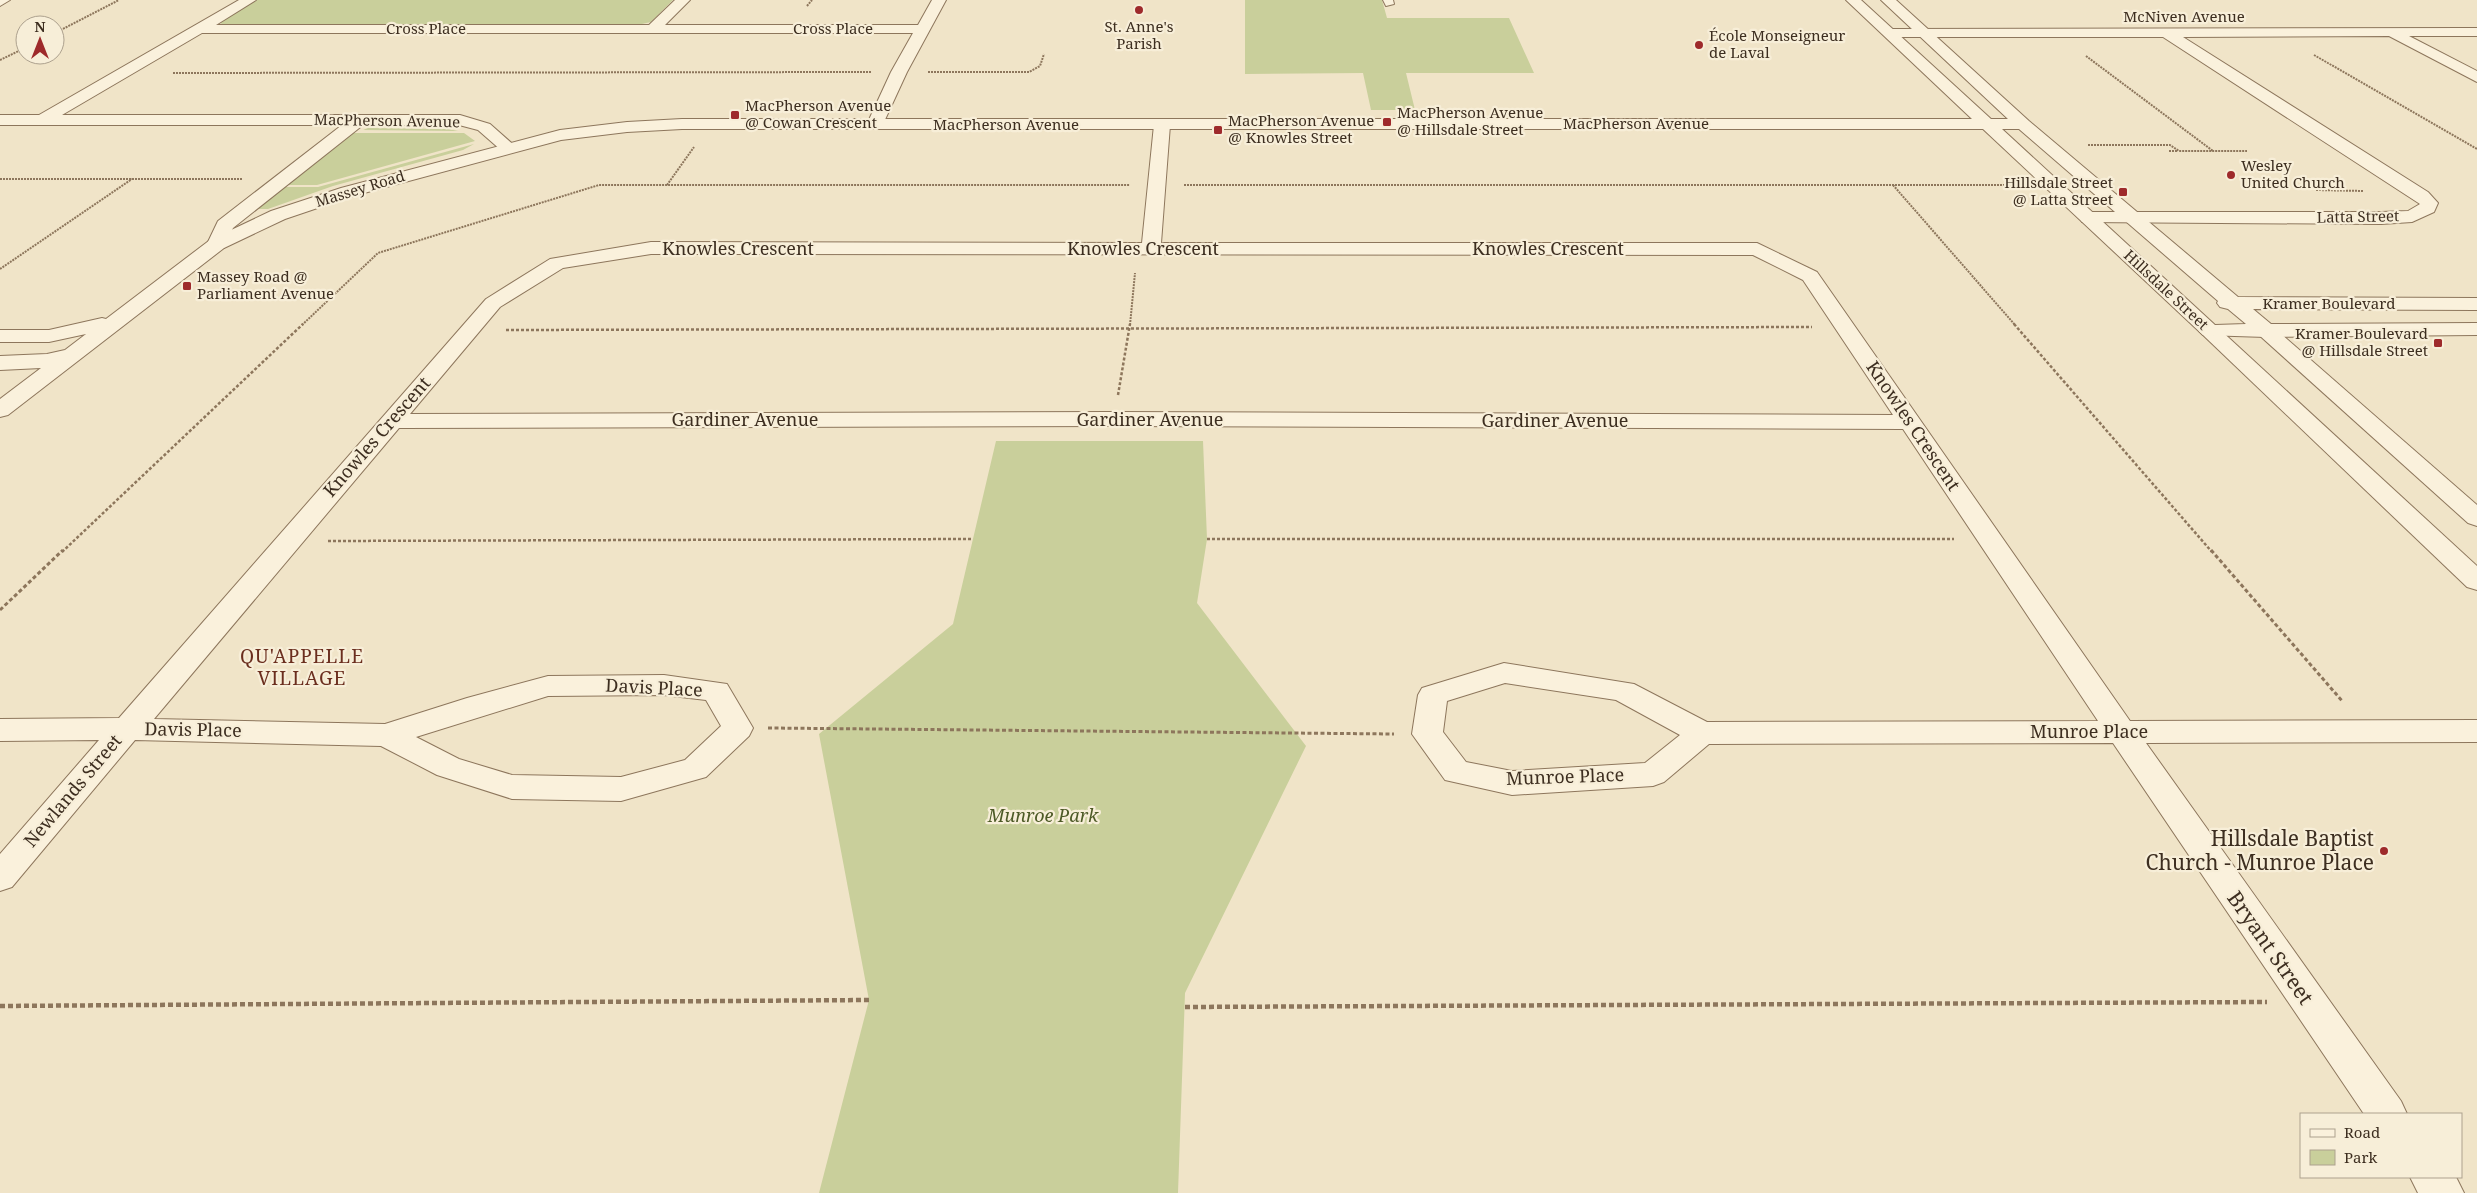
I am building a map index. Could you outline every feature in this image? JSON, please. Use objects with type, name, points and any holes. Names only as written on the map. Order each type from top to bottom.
[{"type":"street","points":[[42,120],[249,0]]},
{"type":"street","points":[[653,29],[683,0]]},
{"type":"street","points":[[876,124],[899,72],[939,0]]},
{"type":"street","name":"Hillsdale Street","points":[[1853,0],[1891,33],[1986,124],[2477,581]]},
{"type":"street","name":"Hillsdale Street","points":[[1888,0],[2023,124],[2266,331],[2477,518]]},
{"type":"street","name":"Cross Place","points":[[200,28],[922,28]]},
{"type":"street","points":[[2390,32],[2477,77]]},
{"type":"street","name":"McNiven Avenue","points":[[1891,33],[2477,32]]},
{"type":"street","name":"Latta Street","points":[[2088,218],[2381,218],[2412,216],[2428,208],[2428,203],[2422,196],[2167,33]]},
{"type":"street","name":"MacPherson Avenue","points":[[0,120],[460,120],[484,127],[508,148],[596,130],[711,124],[2023,124]]},
{"type":"street","name":"Massey Road","points":[[217,244],[225,225],[360,120]]},
{"type":"street","points":[[1144,250],[1162,125]]},
{"type":"street","name":"Massey Road","points":[[0,410],[217,244],[278,215],[347,192],[508,148]]},
{"type":"street","name":"Knowles Crescent","points":[[126,729],[493,303],[557,263],[651,248],[1144,250],[1758,249],[1810,276],[1991,539],[2120,732]]},
{"type":"street","name":"Kramer Boulevard","points":[[2181,304],[2477,304]]},
{"type":"street","points":[[48,336],[90,329],[124,314]]},
{"type":"street","name":"Kramer Boulevard","points":[[2210,331],[2477,329]]},
{"type":"street","points":[[0,336],[48,336],[74,340],[79,349],[47,361],[0,363]]},
{"type":"street","points":[[0,375],[26,382],[26,388],[21,394]]},
{"type":"street","name":"Gardiner Avenue","points":[[390,421],[1910,422]]},
{"type":"street","name":"Munroe Place","points":[[1702,733],[1653,774],[1512,783],[1456,772],[1427,734],[1433,695],[1504,673],[1623,691],[1702,733],[2477,731]]},
{"type":"street","name":"Davis Place","points":[[0,730],[126,729],[386,735],[478,705],[548,686],[664,685],[716,691],[738,728],[695,769],[621,789],[512,787],[448,767],[386,735]]},
{"type":"street","name":"Newlands Street","points":[[0,876],[126,729]]},
{"type":"street","name":"Bryant Street","points":[[2120,732],[2386,1113]]},
{"type":"street","points":[[2433,1178],[2443,1193]]},
{"type":"path","points":[[65,27],[119,0]]},
{"type":"path","points":[[2054,33],[2214,151]]},
{"type":"path","points":[[2274,33],[2477,149]]},
{"type":"path","points":[[0,60],[15,53]]},
{"type":"path","points":[[124,73],[1029,72],[1040,66],[1044,54]]},
{"type":"path","points":[[667,185],[711,124]]},
{"type":"path","points":[[2050,146],[2170,144],[2179,151]]},
{"type":"path","points":[[2169,151],[2247,151]]},
{"type":"path","points":[[0,179],[284,179]]},
{"type":"path","points":[[0,269],[132,179]]},
{"type":"path","points":[[1893,185],[2368,731]]},
{"type":"path","points":[[2316,190],[2367,190]]},
{"type":"path","points":[[1113,420],[1144,250]]},
{"type":"path","points":[[470,330],[1846,327]]},
{"type":"path","points":[[1207,540],[1991,539]]},
{"type":"path","points":[[287,542],[973,540]]},
{"type":"path","points":[[738,728],[1427,734]]},
{"type":"path","points":[[0,1006],[869,1000]]},
{"type":"path","points":[[1185,1007],[2307,1002]]},
{"type":"green space","points":[[257,0],[673,0],[651,22],[633,26],[226,26],[218,22]]},
{"type":"green space","points":[[1245,0],[1382,0],[1387,18],[1509,18],[1534,73],[1406,73],[1415,110],[1371,110],[1363,73],[1245,74]]},
{"type":"green space","points":[[368,128],[448,129],[458,131],[363,130]]},
{"type":"green space","points":[[353,133],[464,133],[475,141],[317,185],[287,185]]},
{"type":"green space","points":[[474,144],[463,150],[333,186],[268,209],[258,209],[284,187],[318,187]]},
{"type":"green space","name":"Munroe Park","points":[[996,441],[1203,441],[1207,539],[1197,603],[1306,746],[1185,993],[1178,1193],[819,1193],[869,1000],[819,734],[953,624]]},
{"type":"place","name":"St. Anne's Parish","points":[[1139,10]]},
{"type":"place","name":"École Monseigneur de Laval","points":[[1699,45]]},
{"type":"place","name":"MacPherson Avenue @ Cowan Crescent","points":[[735,115]]},
{"type":"place","name":"MacPherson Avenue @ Hillsdale Street","points":[[1387,122]]},
{"type":"place","name":"MacPherson Avenue @ Knowles Street","points":[[1218,130]]},
{"type":"place","name":"Wesley United Church","points":[[2231,175]]},
{"type":"place","name":"Hillsdale Street @ Latta Street","points":[[2123,192]]},
{"type":"place","name":"Massey Road @ Parliament Avenue","points":[[187,286]]},
{"type":"place","name":"Kramer Boulevard @ Hillsdale Street","points":[[2438,343]]},
{"type":"place","name":"Hillsdale Baptist Church - Munroe Place","points":[[2384,851]]},
{"type":"district","name":"QU'APPELLE VILLAGE","points":[[302,667]]}]
